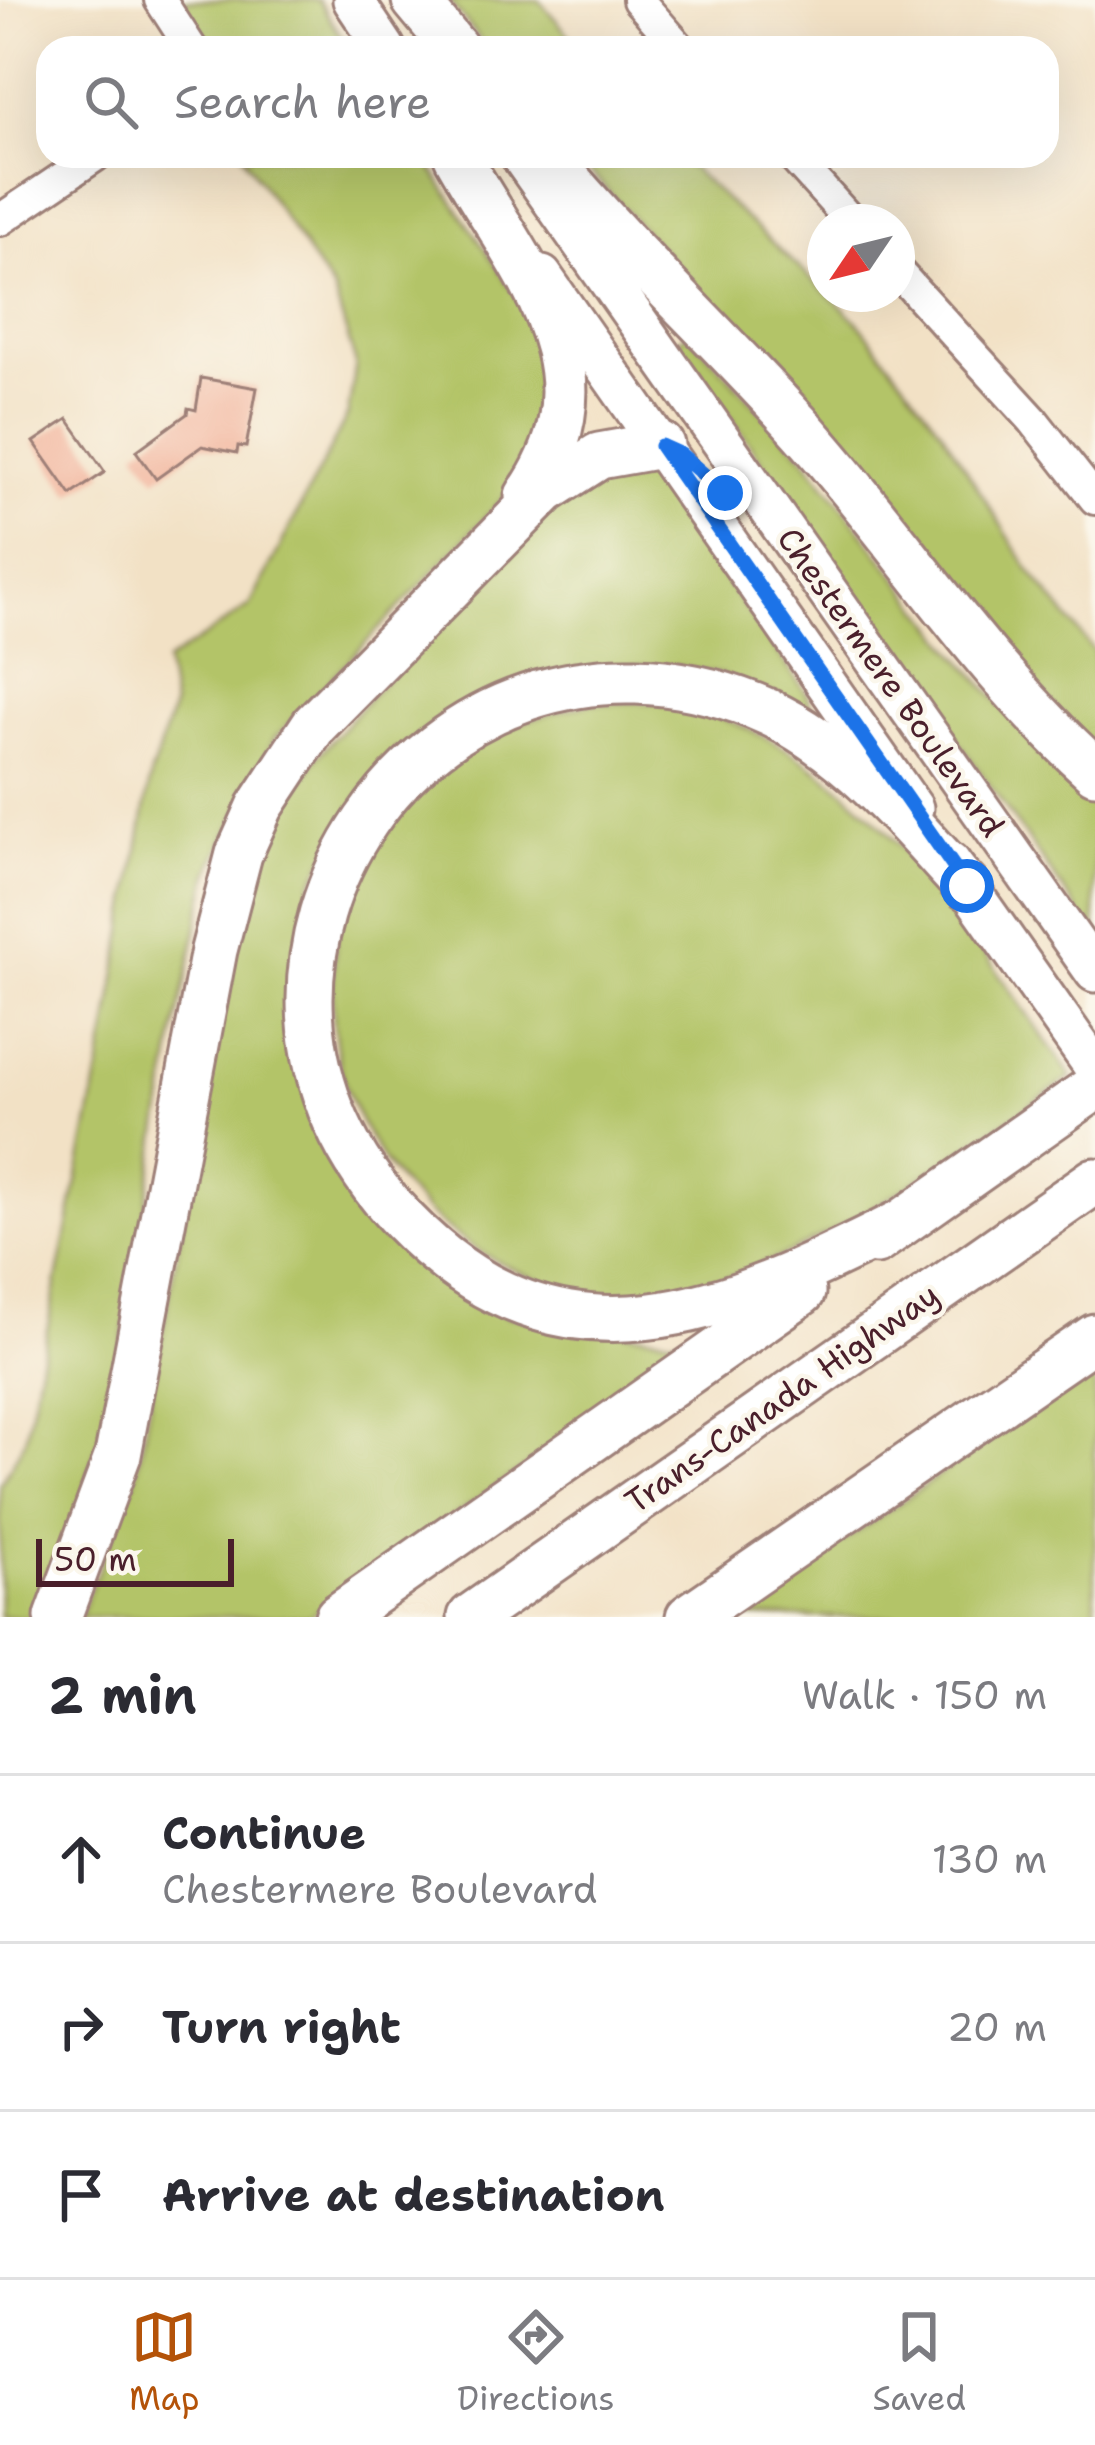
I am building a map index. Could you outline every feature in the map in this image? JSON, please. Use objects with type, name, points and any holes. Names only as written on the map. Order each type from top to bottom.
[{"type":"highway","points":[[413,0],[444,36]]},
{"type":"highway","points":[[465,168],[559,338],[567,375],[567,410],[558,443],[503,533]]},
{"type":"highway","points":[[557,168],[623,246],[796,424],[1040,722],[1095,771]]},
{"type":"highway","points":[[58,1617],[118,1455],[214,950],[239,854],[260,807],[314,725],[546,490],[599,456],[661,446]]},
{"type":"highway","points":[[902,1223],[758,1292],[673,1316],[626,1319],[540,1307],[460,1270],[385,1201],[354,1160],[328,1110],[314,1055],[311,1006],[320,916],[352,835],[382,794],[444,738],[482,713],[527,694],[624,679],[707,692],[756,706],[799,730],[840,758],[967,886]]},
{"type":"highway","points":[[338,1617],[1095,1087]]},
{"type":"highway","name":"Trans-Canada Highway","points":[[471,1617],[1093,1182]]},
{"type":"highway","points":[[689,1617],[1095,1337]]},
{"type":"main road","points":[[353,0],[378,36]]},
{"type":"main road","points":[[413,0],[437,36]]},
{"type":"main road","name":"Chestermere Boulevard","points":[[466,168],[1095,1068]]},
{"type":"main road","name":"Chestermere Boulevard","points":[[529,168],[1084,957]]},
{"type":"main road","points":[[661,446],[681,455],[725,493],[962,815],[1084,957]]},
{"type":"street","points":[[160,0],[183,36]]},
{"type":"street","points":[[638,0],[670,36]]},
{"type":"street","points":[[0,220],[76,168]]},
{"type":"street","points":[[804,168],[837,204]]},
{"type":"street","points":[[915,291],[1033,420],[1095,500]]},
{"type":"green space","points":[[181,0],[318,0],[341,36],[205,36]]},
{"type":"green space","points":[[448,0],[539,0],[570,36],[477,36]]},
{"type":"green space","points":[[251,168],[431,168],[532,320],[548,376],[543,431],[516,485],[274,739],[209,873],[176,1027],[117,1374],[83,1497],[33,1617],[0,1617],[0,1485],[25,1440],[106,1036],[151,774],[173,707],[166,662],[250,606],[348,414],[356,364],[334,292]]},
{"type":"green space","points":[[587,168],[691,168],[807,275],[807,312],[847,312],[857,321],[941,429],[1030,571],[1095,652],[1095,747],[1074,734],[875,483]]},
{"type":"green space","points":[[688,333],[804,457],[955,652],[1063,777],[1095,798],[1095,935],[677,341]]},
{"type":"green space","points":[[644,467],[808,695],[814,719],[722,675],[675,666],[613,665],[506,687],[454,709],[397,754],[362,794],[312,882],[290,1008],[310,1112],[352,1196],[405,1252],[507,1316],[704,1343],[308,1617],[79,1617],[136,1477],[241,902],[273,825],[318,756],[544,517],[604,469]]},
{"type":"green space","points":[[591,703],[674,705],[742,726],[802,759],[856,801],[905,851],[1072,1077],[834,1230],[732,1276],[682,1290],[628,1295],[576,1290],[525,1274],[478,1250],[435,1219],[398,1180],[368,1136],[346,1087],[333,1011],[339,925],[382,837],[435,770],[463,748],[498,731]]},
{"type":"green space","points":[[1095,1367],[1095,1617],[735,1617]]},
{"type":"building","points":[[201,378],[257,388],[246,447],[238,446],[237,453],[202,446],[156,479],[136,451],[187,414],[188,408],[196,410]]},
{"type":"building","points":[[68,419],[105,472],[71,495],[34,442]]},
{"type":"route","points":[[725,493],[681,455],[661,446],[967,886]]}]
